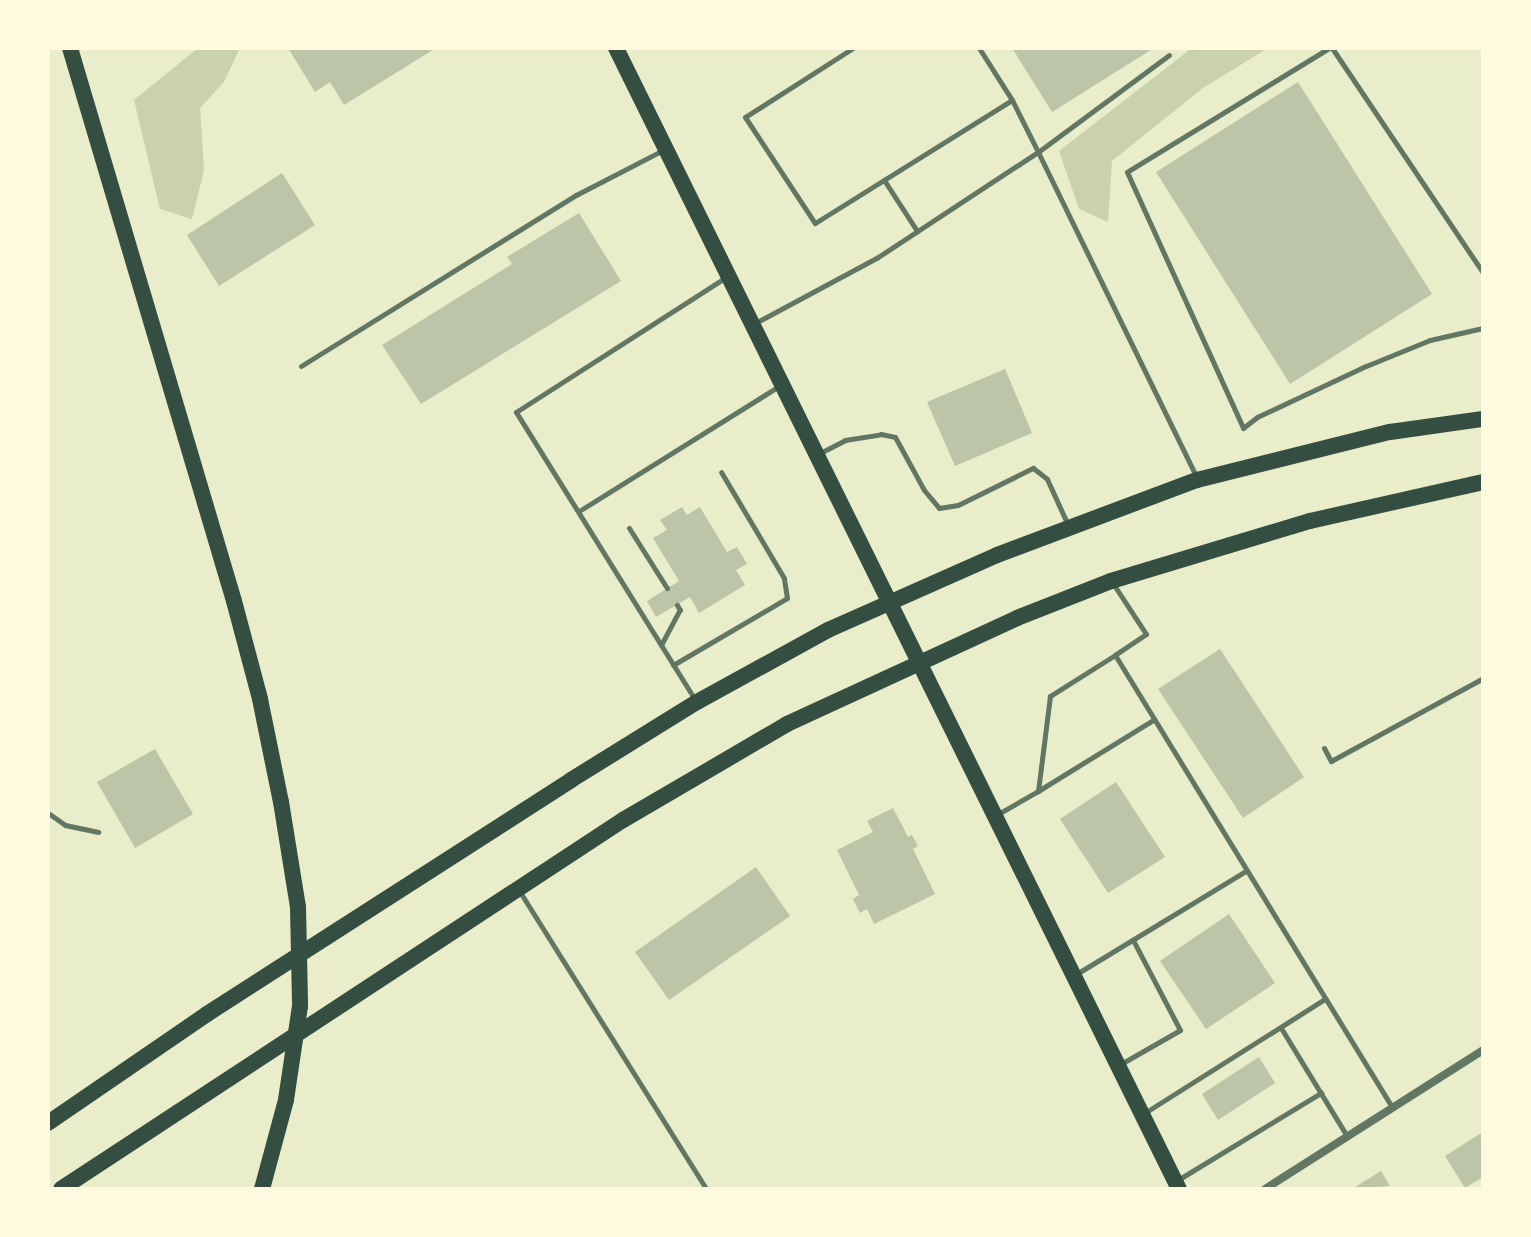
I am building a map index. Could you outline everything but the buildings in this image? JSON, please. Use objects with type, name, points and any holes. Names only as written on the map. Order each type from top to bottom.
[{"type":"main road","points":[[70,48],[182,422],[260,699],[298,907],[296,1034],[286,1100],[262,1189]]},
{"type":"main road","points":[[616,48],[1177,1185]]},
{"type":"main road","points":[[48,1123],[207,1014],[571,780],[697,702],[828,630],[1068,526],[1197,480],[1390,432],[1483,419]]},
{"type":"main road","points":[[61,1189],[623,820],[787,724],[918,661],[1111,581],[1310,521],[1483,482]]},
{"type":"street","points":[[1265,1189],[1483,1050]]},
{"type":"lane","points":[[853,48],[745,117],[815,223],[1012,100]]},
{"type":"lane","points":[[979,48],[1012,100],[1197,480]]},
{"type":"lane","points":[[1483,273],[1330,48],[1127,172],[1243,428],[1257,417],[1366,366],[1430,340],[1483,328]]},
{"type":"lane","points":[[752,325],[878,257],[1038,152],[1169,55]]},
{"type":"lane","points":[[301,366],[576,195],[665,148]]},
{"type":"lane","points":[[884,180],[917,231]]},
{"type":"lane","points":[[697,702],[516,412],[728,275]]},
{"type":"lane","points":[[579,511],[782,384]]},
{"type":"lane","points":[[817,455],[845,440],[881,434],[895,437],[924,490],[939,508],[958,505],[1033,468],[1047,479],[1068,526]]},
{"type":"lane","points":[[673,665],[787,598],[784,578],[721,472]]},
{"type":"lane","points":[[629,528],[667,588]]},
{"type":"lane","points":[[1038,791],[1050,696],[1146,634],[1111,581]]},
{"type":"lane","points":[[661,645],[680,610],[677,605]]},
{"type":"lane","points":[[1115,655],[1392,1107]]},
{"type":"lane","points":[[1324,748],[1331,761],[1483,678]]},
{"type":"lane","points":[[994,817],[1153,720]]},
{"type":"lane","points":[[48,813],[65,825],[98,832]]},
{"type":"lane","points":[[1074,975],[1246,871]]},
{"type":"lane","points":[[518,888],[706,1189]]},
{"type":"lane","points":[[1118,1065],[1180,1030],[1133,940]]},
{"type":"lane","points":[[1142,1114],[1325,999]]},
{"type":"lane","points":[[1281,1028],[1347,1136]]},
{"type":"lane","points":[[1177,1185],[1321,1093]]},
{"type":"green space","points":[[198,48],[239,50],[224,82],[200,108],[204,170],[192,219],[160,209],[134,100]]},
{"type":"green space","points":[[1192,48],[1268,48],[1203,88],[1112,161],[1108,222],[1079,209],[1059,151]]}]
